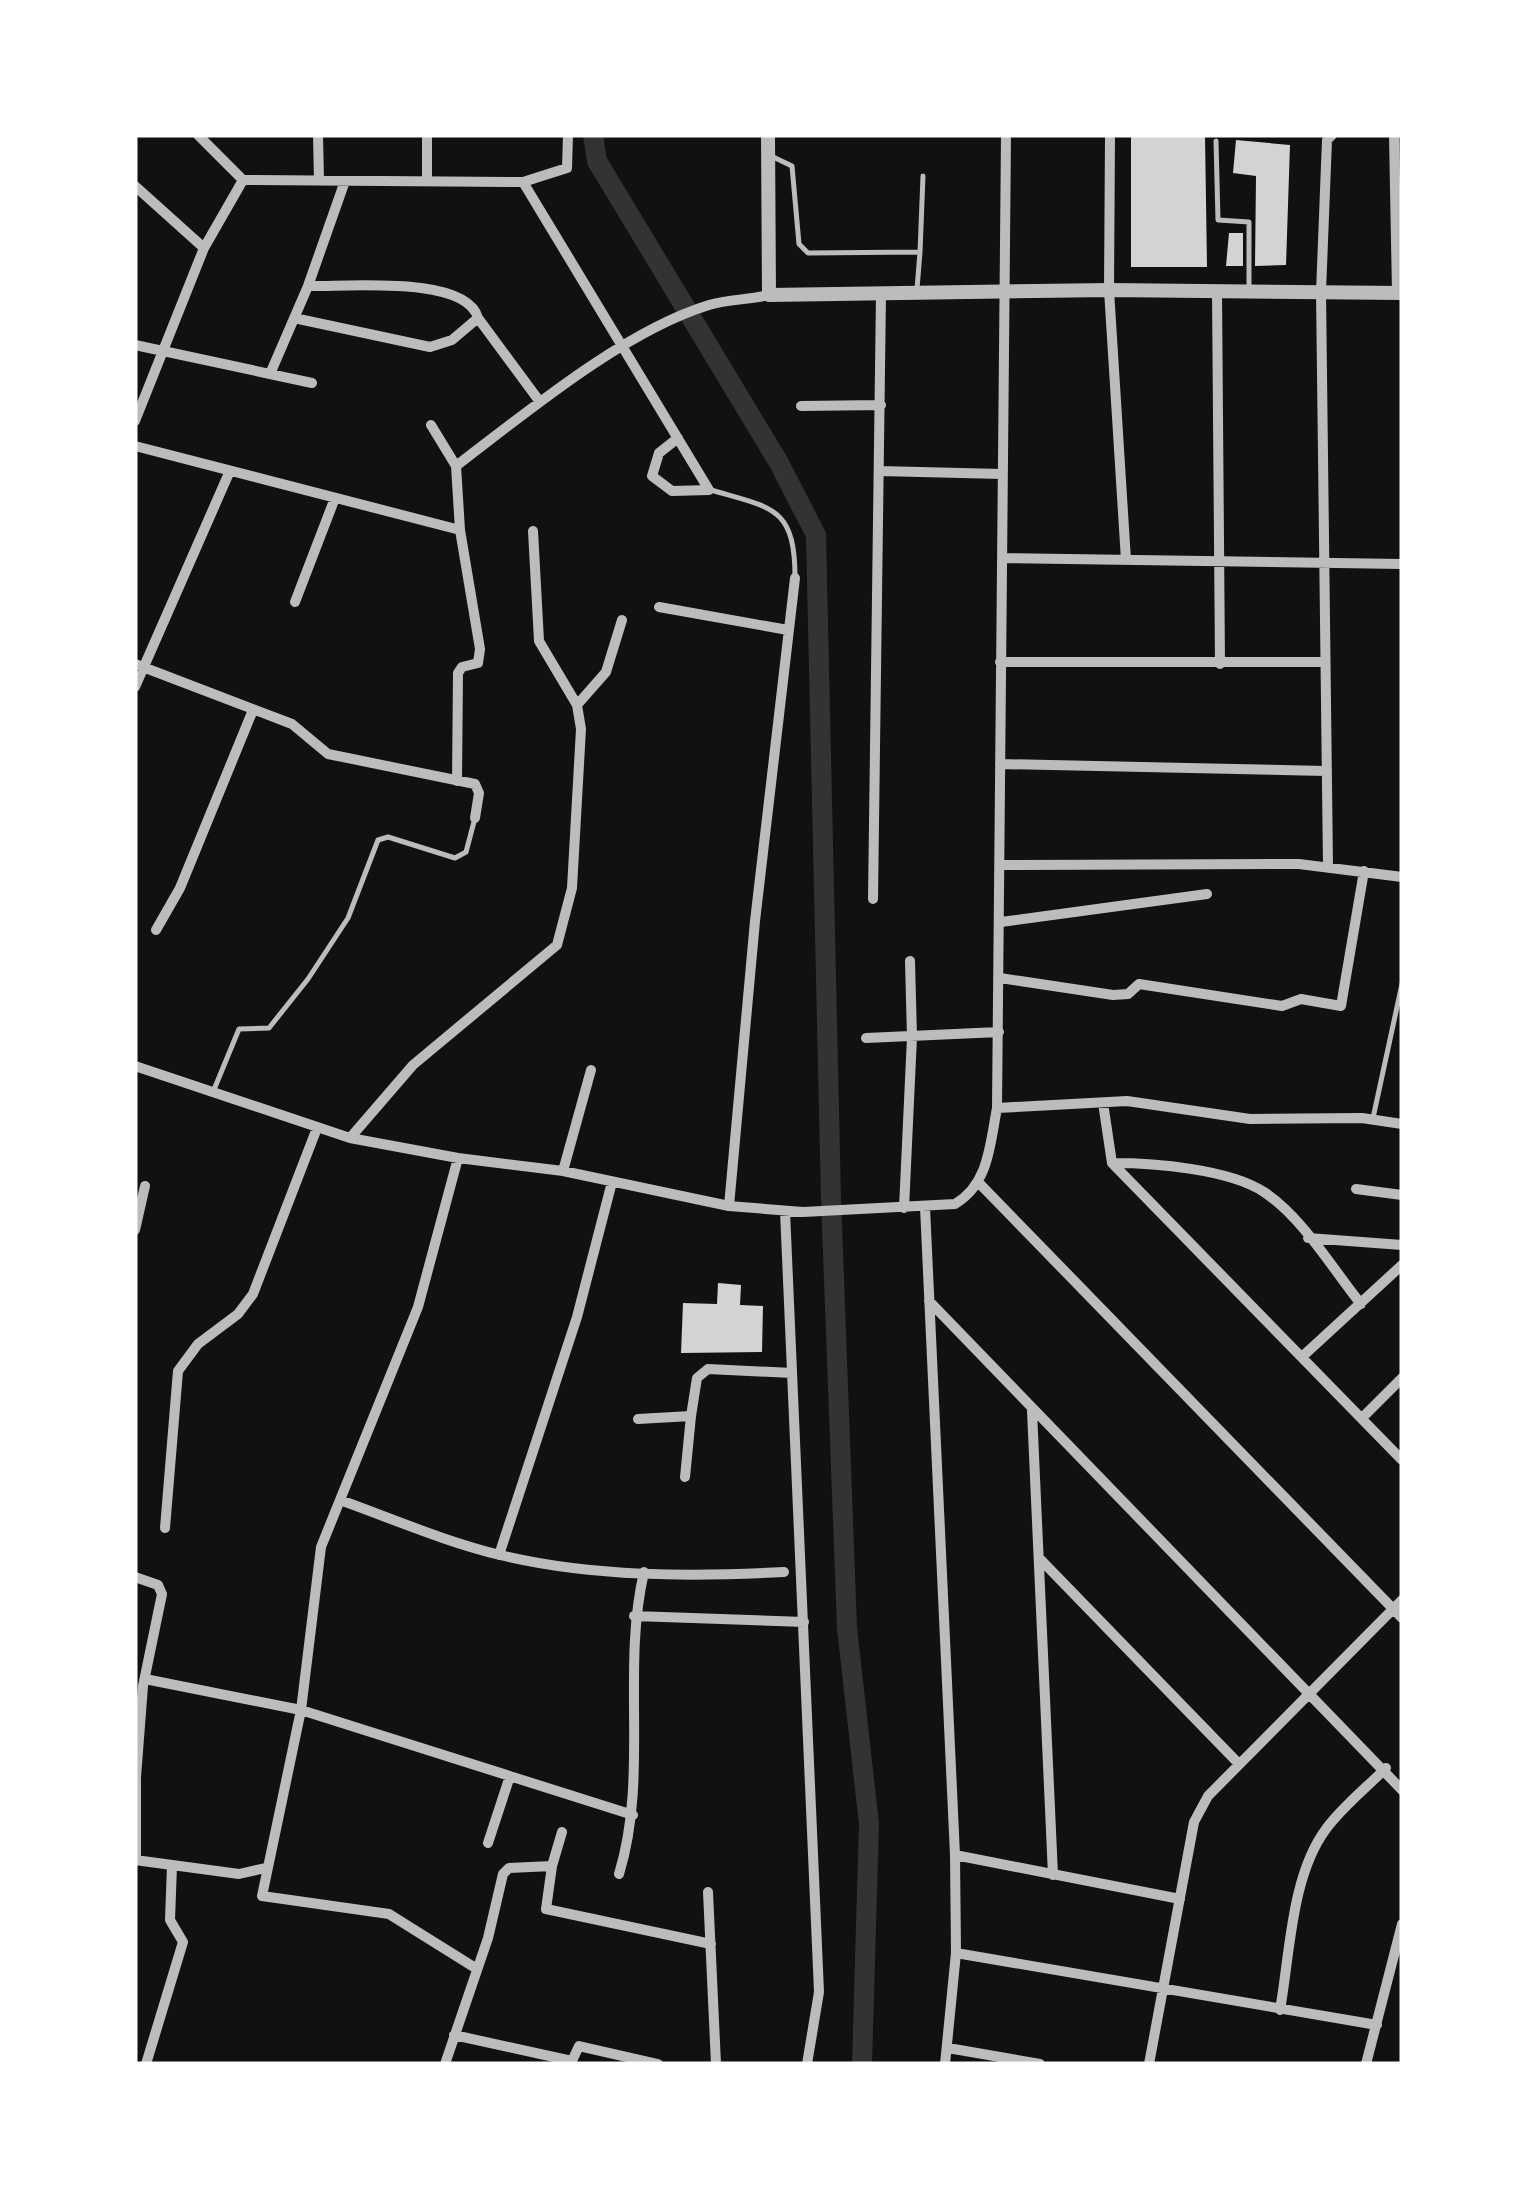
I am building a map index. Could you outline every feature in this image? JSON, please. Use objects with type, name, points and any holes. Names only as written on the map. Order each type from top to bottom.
[{"type":"street","points":[[198,135],[244,180],[428,182],[524,182],[567,168],[568,135]]},
{"type":"street","points":[[318,135],[318,180]]},
{"type":"street","points":[[427,135],[428,182]]},
{"type":"street","points":[[768,135],[769,295]]},
{"type":"street","points":[[135,1066],[350,1138],[458,1158],[562,1171],[729,1206],[803,1212],[925,1207],[954,1204],[980,1183],[997,1108],[999,1032],[1006,135]]},
{"type":"street","points":[[1110,135],[1108,290],[1126,560]]},
{"type":"street","points":[[456,466],[540,402],[624,347],[707,305],[769,295],[1108,290],[1399,293],[1394,135]]},
{"type":"street","points":[[1325,136],[1321,292],[1328,866]]},
{"type":"street","points":[[135,421],[204,248],[244,180]]},
{"type":"street","points":[[270,374],[308,286],[345,181]]},
{"type":"street","points":[[524,182],[624,347],[678,438],[708,490],[672,491],[652,476],[659,453],[678,438]]},
{"type":"street","points":[[135,186],[204,248]]},
{"type":"street","points":[[308,286],[462,295],[475,306],[478,318],[540,402]]},
{"type":"street","points":[[1218,292],[1220,664]]},
{"type":"street","points":[[873,899],[881,294]]},
{"type":"street","points":[[294,318],[430,347],[452,340],[478,318]]},
{"type":"street","points":[[135,344],[312,383]]},
{"type":"street","points":[[802,406],[881,405]]},
{"type":"street","points":[[432,425],[456,466],[460,530],[480,660],[460,669],[456,706],[457,781]]},
{"type":"street","points":[[135,446],[460,530]]},
{"type":"street","points":[[879,471],[1002,474]]},
{"type":"street","points":[[135,687],[139,666],[229,473]]},
{"type":"street","points":[[295,602],[335,498]]},
{"type":"street","points":[[350,1138],[413,1065],[556,945],[572,888],[581,730],[577,705],[539,641],[533,531]]},
{"type":"street","points":[[1002,558],[1402,564]]},
{"type":"street","points":[[729,1206],[761,862],[795,578]]},
{"type":"street","points":[[658,607],[788,630]]},
{"type":"street","points":[[577,705],[606,672],[622,620]]},
{"type":"street","points":[[1000,662],[1324,662]]},
{"type":"street","points":[[139,666],[292,724],[328,754],[477,786],[475,818]]},
{"type":"street","points":[[156,930],[180,888],[253,710]]},
{"type":"street","points":[[1000,764],[1326,771]]},
{"type":"street","points":[[1002,866],[1328,866],[1402,877]]},
{"type":"street","points":[[1000,978],[1113,995],[1128,994],[1138,984],[1282,1006],[1302,999],[1341,1006],[1364,871]]},
{"type":"street","points":[[1001,922],[1207,894]]},
{"type":"street","points":[[904,1208],[912,1037],[910,961]]},
{"type":"street","points":[[866,1038],[999,1032]]},
{"type":"street","points":[[562,1171],[591,1070]]},
{"type":"street","points":[[997,1108],[1150,1102],[1250,1119],[1372,1120],[1402,1124]]},
{"type":"street","points":[[1104,1103],[1112,1162],[1402,1460]]},
{"type":"street","points":[[165,1528],[178,1371],[198,1344],[238,1314],[253,1294],[317,1128]]},
{"type":"street","points":[[458,1158],[418,1307],[320,1547],[301,1710],[262,1896],[389,1914],[476,1969]]},
{"type":"street","points":[[1112,1162],[1177,1167],[1248,1185],[1274,1201],[1361,1304]]},
{"type":"street","points":[[498,1555],[577,1317],[612,1182]]},
{"type":"street","points":[[980,1183],[1399,1609],[1208,1796],[1194,1822],[1149,2064]]},
{"type":"street","points":[[135,1230],[145,1186]]},
{"type":"street","points":[[1356,1189],[1402,1195]]},
{"type":"street","points":[[925,1207],[955,1855],[956,1953],[945,2064]]},
{"type":"street","points":[[785,1211],[819,1992],[807,2064]]},
{"type":"street","points":[[1308,1238],[1402,1245]]},
{"type":"street","points":[[1304,1356],[1402,1266]]},
{"type":"street","points":[[928,1300],[1386,1768],[1402,1790]]},
{"type":"street","points":[[685,1478],[692,1391],[697,1378],[708,1369],[792,1373]]},
{"type":"street","points":[[1362,1418],[1402,1378]]},
{"type":"street","points":[[1032,1410],[1053,1875]]},
{"type":"street","points":[[638,1419],[691,1416]]},
{"type":"street","points":[[340,1500],[498,1555],[554,1565],[644,1572],[784,1572]]},
{"type":"street","points":[[1040,1560],[1239,1764]]},
{"type":"street","points":[[619,1874],[634,1814],[634,1616],[644,1572]]},
{"type":"street","points":[[135,1576],[158,1585],[162,1594],[141,1682],[136,1860],[239,1874],[265,1868]]},
{"type":"street","points":[[634,1616],[804,1622]]},
{"type":"street","points":[[141,1682],[301,1710],[634,1814]]},
{"type":"street","points":[[1280,2010],[1301,1892],[1314,1850],[1327,1828],[1386,1768]]},
{"type":"street","points":[[488,1844],[510,1776]]},
{"type":"street","points":[[562,1832],[546,1909],[711,1944]]},
{"type":"street","points":[[955,1855],[1180,1900]]},
{"type":"street","points":[[146,2064],[183,1942],[170,1920],[172,1865]]},
{"type":"street","points":[[445,2064],[504,1872],[524,1866],[552,1866]]},
{"type":"street","points":[[708,1892],[716,2064]]},
{"type":"street","points":[[1366,2064],[1402,1924]]},
{"type":"street","points":[[956,1953],[1377,2025]]},
{"type":"street","points":[[454,2035],[572,2061],[579,2046],[658,2064]]},
{"type":"street","points":[[948,2048],[1040,2064]]},
{"type":"lane","points":[[1216,141],[1218,220],[1249,222],[1249,291]]},
{"type":"lane","points":[[768,155],[792,166],[799,244],[808,253],[920,252]]},
{"type":"lane","points":[[917,294],[923,176]]},
{"type":"lane","points":[[708,490],[773,508],[783,516],[794,538],[795,578]]},
{"type":"lane","points":[[212,1094],[239,1029],[269,1028],[308,980],[348,918],[378,840],[388,837],[455,858],[466,852],[475,818]]},
{"type":"lane","points":[[1372,1120],[1402,984]]},
{"type":"building","points":[[1131,135],[1205,135],[1207,267],[1131,267]]},
{"type":"building","points":[[1236,140],[1290,145],[1286,265],[1255,266],[1256,176],[1233,173]]},
{"type":"building","points":[[1229,233],[1243,233],[1243,266],[1226,266]]},
{"type":"building","points":[[718,1283],[741,1285],[740,1305],[763,1306],[762,1352],[681,1353],[683,1303],[717,1304]]},
{"type":"waterway","points":[[593,135],[597,161],[779,463],[816,535],[831,1199],[847,1628],[869,1824],[862,2064]]}]
